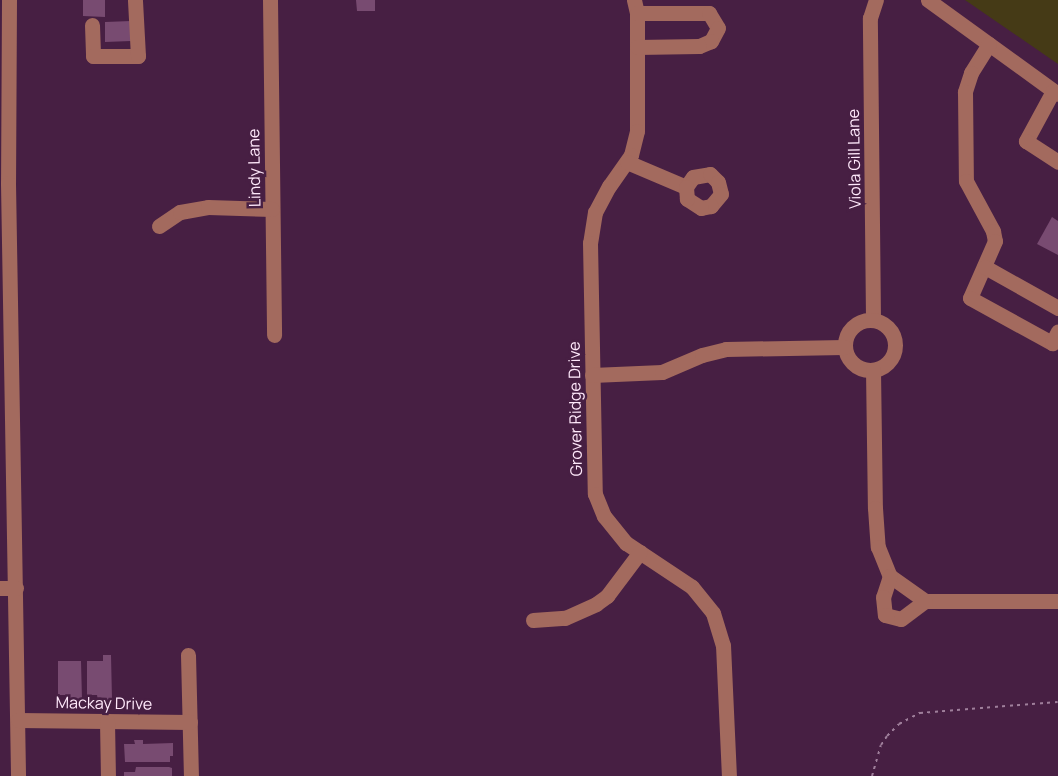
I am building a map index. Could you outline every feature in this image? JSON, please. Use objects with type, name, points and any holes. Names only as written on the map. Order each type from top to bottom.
[{"type":"street","points":[[9,0],[8,588],[18,720],[18,776]]},
{"type":"street","points":[[92,25],[93,56],[138,56],[135,0]]},
{"type":"street","name":"Lindy Lane","points":[[270,0],[274,335]]},
{"type":"street","name":"Viola Gill Lane","points":[[873,319],[870,18],[876,0]]},
{"type":"street","points":[[928,0],[1056,92],[1026,141],[1058,162]]},
{"type":"street","points":[[635,7],[709,13],[718,28],[711,41],[699,46],[637,47]]},
{"type":"street","name":"Grover Ridge Drive","points":[[635,7],[637,131],[627,162],[601,199],[592,225],[595,494],[604,516],[618,533],[640,552],[692,587],[704,599],[718,626],[723,645],[729,776]]},
{"type":"street","points":[[989,44],[971,73],[965,92],[966,181],[993,231],[994,241],[970,298],[1052,343],[1058,331]]},
{"type":"street","points":[[627,162],[686,187]]},
{"type":"street","points":[[159,226],[180,212],[208,207],[272,209]]},
{"type":"street","points":[[985,267],[1058,308]]},
{"type":"street","points":[[866,319],[873,319],[888,326],[893,333],[895,348],[888,363],[873,370],[857,367],[851,362],[844,347],[852,326],[866,319]]},
{"type":"street","points":[[592,375],[662,372],[702,355],[726,349],[844,347]]},
{"type":"street","points":[[873,370],[878,547],[890,576],[925,601],[1058,601]]},
{"type":"street","points":[[533,620],[566,618],[596,604],[607,596],[640,552]]},
{"type":"street","points":[[890,576],[882,597],[885,615],[902,619],[925,601]]},
{"type":"street","points":[[188,655],[191,776]]},
{"type":"street","name":"Mackay Drive","points":[[18,720],[190,722]]},
{"type":"street","points":[[107,721],[108,776]]},
{"type":"path","points":[[872,776],[879,751],[887,736],[899,724],[920,713],[1058,702]]},
{"type":"shaded area","points":[[965,0],[1058,0],[1058,64]]},
{"type":"building","points":[[83,0],[105,0],[105,17],[83,16]]},
{"type":"building","points":[[356,0],[375,0],[375,11],[357,11]]},
{"type":"building","points":[[131,21],[131,41],[105,42],[105,22]]},
{"type":"building","points":[[1052,217],[1058,221],[1058,255],[1037,244]]},
{"type":"building","points":[[103,655],[111,655],[112,699],[98,701],[97,695],[87,695],[87,661],[103,661]]},
{"type":"building","points":[[58,661],[81,661],[82,699],[68,700],[68,695],[58,695]]},
{"type":"building","points":[[134,740],[143,740],[143,744],[173,743],[173,756],[170,756],[170,762],[125,762],[124,744],[135,744]]},
{"type":"building","points":[[136,767],[169,767],[172,768],[172,776],[124,776],[124,772],[135,772]]}]
